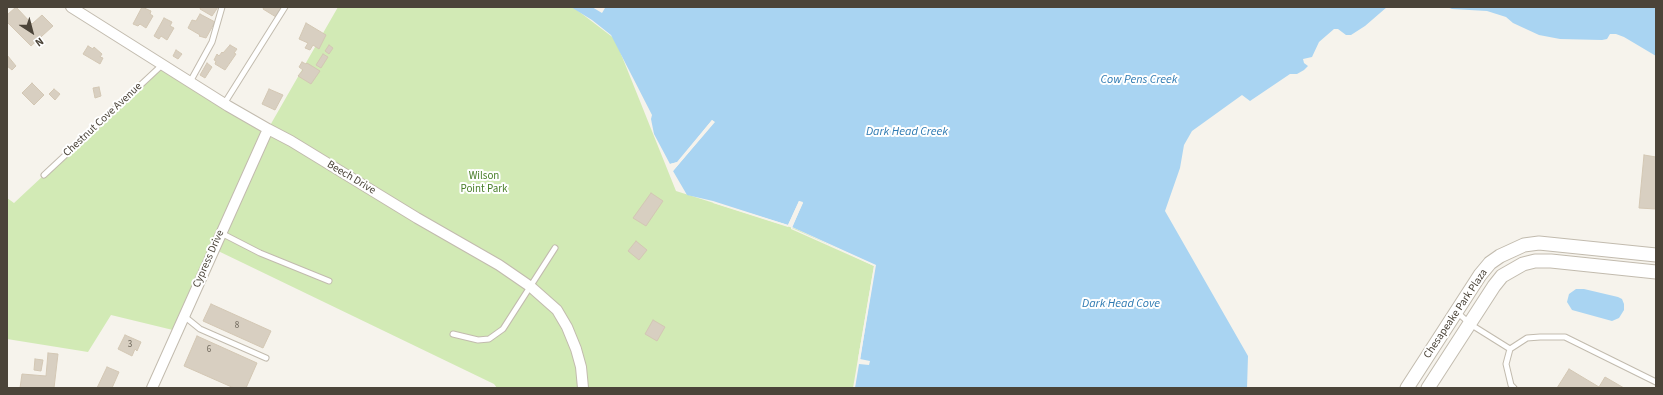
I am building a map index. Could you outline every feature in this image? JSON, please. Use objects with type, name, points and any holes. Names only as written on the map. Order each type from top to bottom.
[{"type":"street","name":"Beech Drive","points":[[71,7],[224,104],[286,138],[410,214],[499,265],[531,286],[557,310],[567,327],[576,349],[581,367],[583,388]]},
{"type":"street","name":"Cypress Drive","points":[[152,388],[268,129]]},
{"type":"street","name":"Chesapeake Park Plaza","points":[[1407,388],[1480,275],[1490,263],[1500,256],[1524,245],[1539,242],[1656,254]]},
{"type":"street","name":"Chesapeake Park Plaza","points":[[1428,388],[1494,286],[1502,276],[1523,264],[1535,261],[1550,261],[1656,272]]},
{"type":"lane","points":[[190,82],[212,42],[222,7]]},
{"type":"lane","points":[[224,104],[285,7]]},
{"type":"lane","name":"Chestnut Cove Avenue","points":[[44,175],[162,65]]},
{"type":"lane","points":[[221,233],[260,252],[329,281]]},
{"type":"lane","points":[[453,334],[478,340],[489,339],[503,329],[555,248]]},
{"type":"lane","points":[[1457,311],[1470,324],[1510,349]]},
{"type":"lane","points":[[184,315],[200,329],[266,358]]},
{"type":"lane","points":[[1514,388],[1511,385],[1506,364],[1510,349],[1527,338],[1565,337],[1656,382]]},
{"type":"green space","name":"Wilson Point Park","points":[[338,7],[573,7],[615,39],[676,191],[796,229],[874,266],[853,388],[497,388],[494,384],[214,249],[177,331],[111,315],[88,352],[7,339],[7,198],[14,203],[162,65],[268,129]]},
{"type":"water","points":[[571,7],[592,7],[602,13],[605,8],[604,7],[1387,7],[1365,26],[1351,35],[1346,35],[1338,29],[1334,29],[1319,42],[1312,57],[1303,59],[1304,63],[1308,66],[1304,70],[1297,74],[1290,74],[1250,101],[1242,95],[1192,131],[1184,145],[1180,168],[1165,211],[1248,356],[1247,388],[855,388],[859,364],[869,365],[870,361],[860,359],[876,265],[792,227],[803,203],[799,201],[788,225],[713,201],[687,195],[673,171],[714,122],[712,120],[677,162],[670,164],[654,134],[651,119],[652,115],[611,35],[592,20]]},
{"type":"water","points":[[1447,7],[1656,7],[1656,56],[1624,37],[1616,34],[1610,34],[1607,39],[1602,40],[1560,39],[1539,35],[1513,23],[1506,17],[1487,11],[1452,9]]},
{"type":"water","points":[[1576,289],[1584,289],[1618,297],[1622,299],[1624,310],[1619,318],[1612,321],[1572,310],[1567,302],[1569,294]]},
{"type":"pier","points":[[712,120],[715,122],[673,171],[672,169],[677,164],[671,166],[670,164],[678,162]]},
{"type":"pier","points":[[799,201],[803,202],[792,228],[875,265],[860,361],[858,359],[874,266],[791,229],[801,204],[788,227],[713,203],[788,225]]},
{"type":"building","points":[[16,7],[32,24],[42,15],[53,26],[31,46],[7,22],[7,15]]},
{"type":"building","points":[[142,7],[151,11],[150,14],[153,16],[146,28],[140,24],[138,26],[133,24]]},
{"type":"building","points":[[201,7],[218,7],[212,16],[200,9]]},
{"type":"building","points":[[264,7],[282,7],[276,17],[263,9]]},
{"type":"building","points":[[200,14],[215,22],[206,38],[199,36],[200,35],[188,28],[192,20],[196,21]]},
{"type":"building","points":[[164,18],[172,22],[170,26],[174,28],[167,40],[161,36],[159,39],[154,36]]},
{"type":"building","points":[[306,23],[326,35],[319,49],[313,45],[310,50],[305,48],[308,43],[299,39]]},
{"type":"building","points":[[230,45],[237,49],[234,53],[236,54],[225,70],[215,64],[216,61],[214,60],[217,54],[219,56]]},
{"type":"building","points":[[329,45],[333,48],[329,54],[325,51]]},
{"type":"building","points":[[88,46],[93,49],[94,47],[102,54],[100,57],[103,58],[100,64],[83,54]]},
{"type":"building","points":[[176,50],[182,54],[178,59],[173,56]]},
{"type":"building","points":[[323,54],[328,57],[321,68],[316,65]]},
{"type":"building","points":[[7,55],[16,66],[12,70],[7,66]]},
{"type":"building","points":[[302,62],[307,63],[320,71],[311,84],[298,76],[303,70],[299,67]]},
{"type":"building","points":[[207,63],[212,67],[205,78],[200,75]]},
{"type":"building","points":[[32,83],[44,95],[34,105],[22,93]]},
{"type":"building","points":[[99,87],[101,96],[95,98],[93,88]]},
{"type":"building","points":[[54,89],[60,94],[55,100],[49,94]]},
{"type":"building","points":[[269,89],[283,95],[275,110],[262,104]]},
{"type":"building","points":[[1644,155],[1656,157],[1656,209],[1639,208]]},
{"type":"building","points":[[651,193],[663,201],[646,226],[633,218]]},
{"type":"building","points":[[636,241],[647,250],[639,260],[628,251]]},
{"type":"building","points":[[211,304],[271,331],[263,348],[203,321]]},
{"type":"building","points":[[653,320],[665,327],[657,341],[645,334]]},
{"type":"building","points":[[125,335],[141,342],[137,351],[135,349],[132,356],[118,349]]},
{"type":"building","points":[[197,336],[257,363],[246,388],[234,388],[184,366]]},
{"type":"building","points":[[48,353],[58,354],[54,388],[20,388],[22,374],[46,376]]},
{"type":"building","points":[[35,359],[43,360],[41,371],[34,370]]},
{"type":"building","points":[[107,367],[119,372],[112,388],[97,388]]},
{"type":"building","points":[[1569,369],[1599,387],[1605,377],[1624,388],[1557,388]]},
{"type":"water label","name":"Cow Pens Creek","points":[[1139,80]]},
{"type":"water label","name":"Dark Head Creek","points":[[907,132]]},
{"type":"water label","name":"Dark Head Cove","points":[[1121,304]]}]
